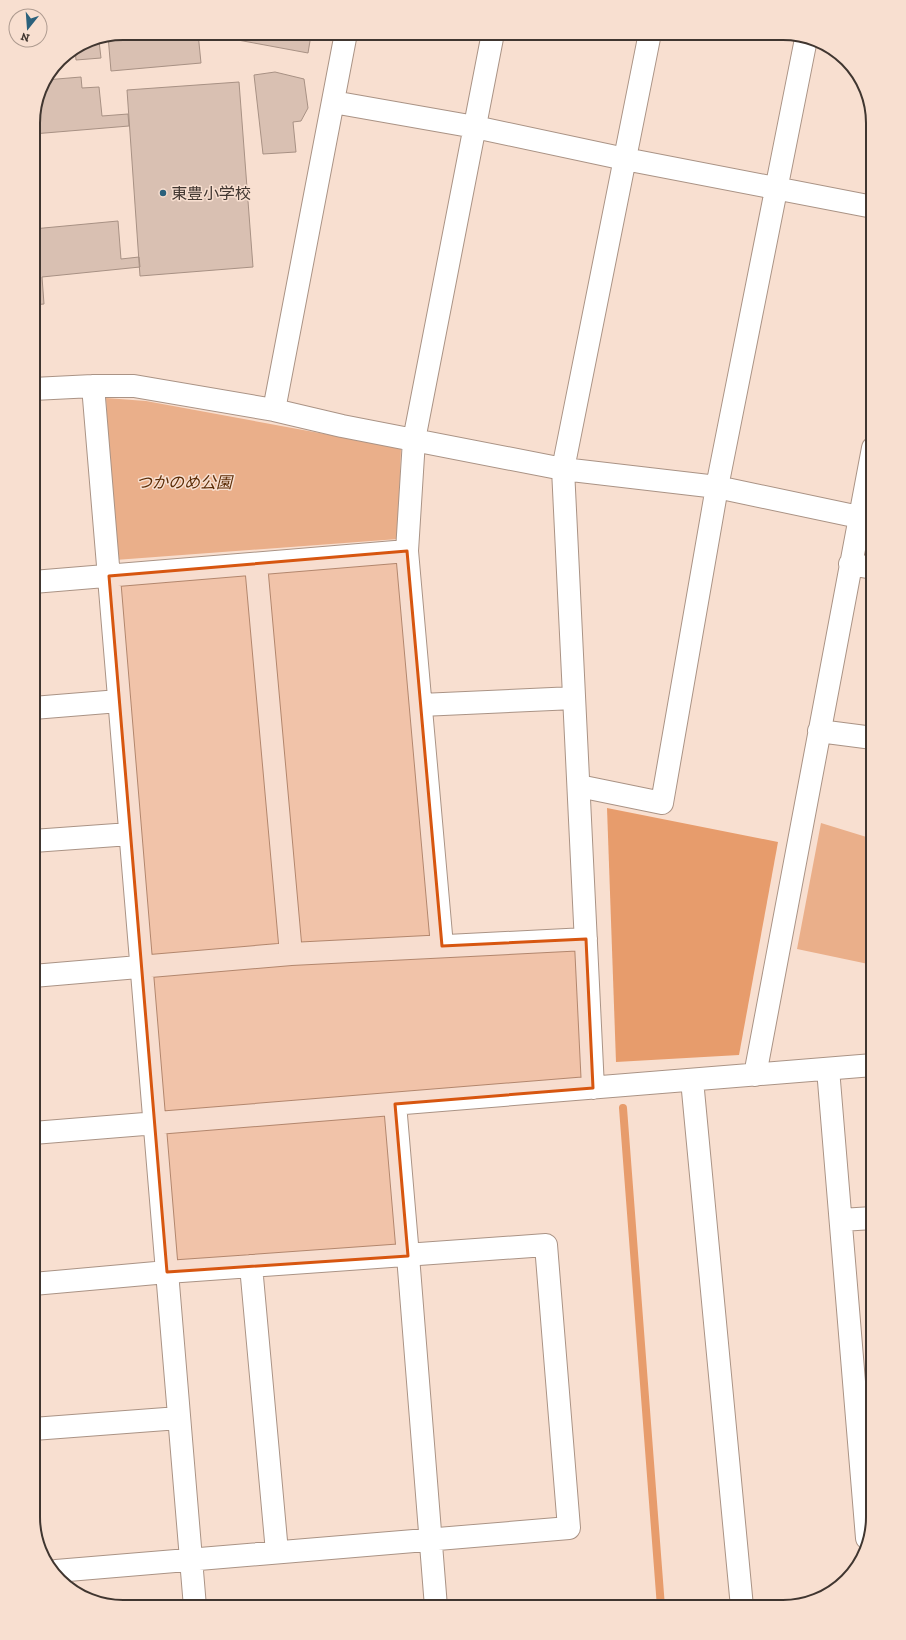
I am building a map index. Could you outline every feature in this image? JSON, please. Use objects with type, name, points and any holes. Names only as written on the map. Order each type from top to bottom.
[{"type":"street","points":[[274,410],[345,40]]},
{"type":"street","points":[[442,946],[408,551],[414,440],[492,40]]},
{"type":"street","points":[[593,1088],[563,469],[649,40]]},
{"type":"street","points":[[579,786],[662,803],[717,487],[805,43]]},
{"type":"street","points":[[333,102],[475,127],[625,159],[866,206]]},
{"type":"street","points":[[93,386],[194,1600]]},
{"type":"street","points":[[40,389],[134,386],[274,410],[342,426],[563,469],[717,487],[859,517]]},
{"type":"street","points":[[755,1075],[866,482]]},
{"type":"street","points":[[40,581],[408,551]]},
{"type":"street","points":[[256,564],[291,954]]},
{"type":"street","points":[[850,564],[866,567]]},
{"type":"street","points":[[421,705],[574,698]]},
{"type":"street","points":[[40,707],[119,701]]},
{"type":"street","points":[[819,731],[866,737]]},
{"type":"street","points":[[40,840],[130,834]]},
{"type":"street","points":[[40,975],[291,954],[586,939]]},
{"type":"street","points":[[40,1132],[866,1066]]},
{"type":"street","points":[[828,1069],[866,1524]]},
{"type":"street","points":[[692,1080],[741,1600]]},
{"type":"street","points":[[395,1104],[435,1600]]},
{"type":"street","points":[[840,1220],[866,1218]]},
{"type":"street","points":[[40,1283],[167,1272],[546,1245],[569,1528],[59,1571]]},
{"type":"street","points":[[251,1266],[277,1552]]},
{"type":"street","points":[[40,1428],[179,1418]]},
{"type":"highlighted area","points":[[407,551],[442,946],[586,939],[593,1088],[395,1104],[408,1256],[167,1272],[109,576]]},
{"type":"green space","name":"つかのめ公園","points":[[106,398],[146,401],[401,448],[398,539],[115,560]]},
{"type":"green space","points":[[821,823],[866,837],[866,964],[797,949]]},
{"type":"shaded area","points":[[607,808],[778,842],[739,1055],[616,1062]]},
{"type":"building","points":[[123,40],[199,40],[201,63],[111,71],[108,42]]},
{"type":"building","points":[[238,40],[310,40],[308,53]]},
{"type":"building","points":[[99,44],[101,58],[76,60],[76,55],[91,46]]},
{"type":"building","points":[[275,72],[304,79],[308,108],[301,121],[293,122],[296,152],[263,154],[254,75]]},
{"type":"building","points":[[81,77],[82,88],[99,87],[102,116],[128,114],[129,126],[40,133],[40,117],[43,101],[52,79]]},
{"type":"building","points":[[239,82],[253,267],[140,276],[127,90]]},
{"type":"building","points":[[118,221],[121,259],[139,257],[140,267],[42,277],[44,304],[40,304],[40,228]]},
{"type":"waterway","points":[[623,1108],[660,1600]]},
{"type":"place","name":"東豊小学校","points":[[163,193]]}]
